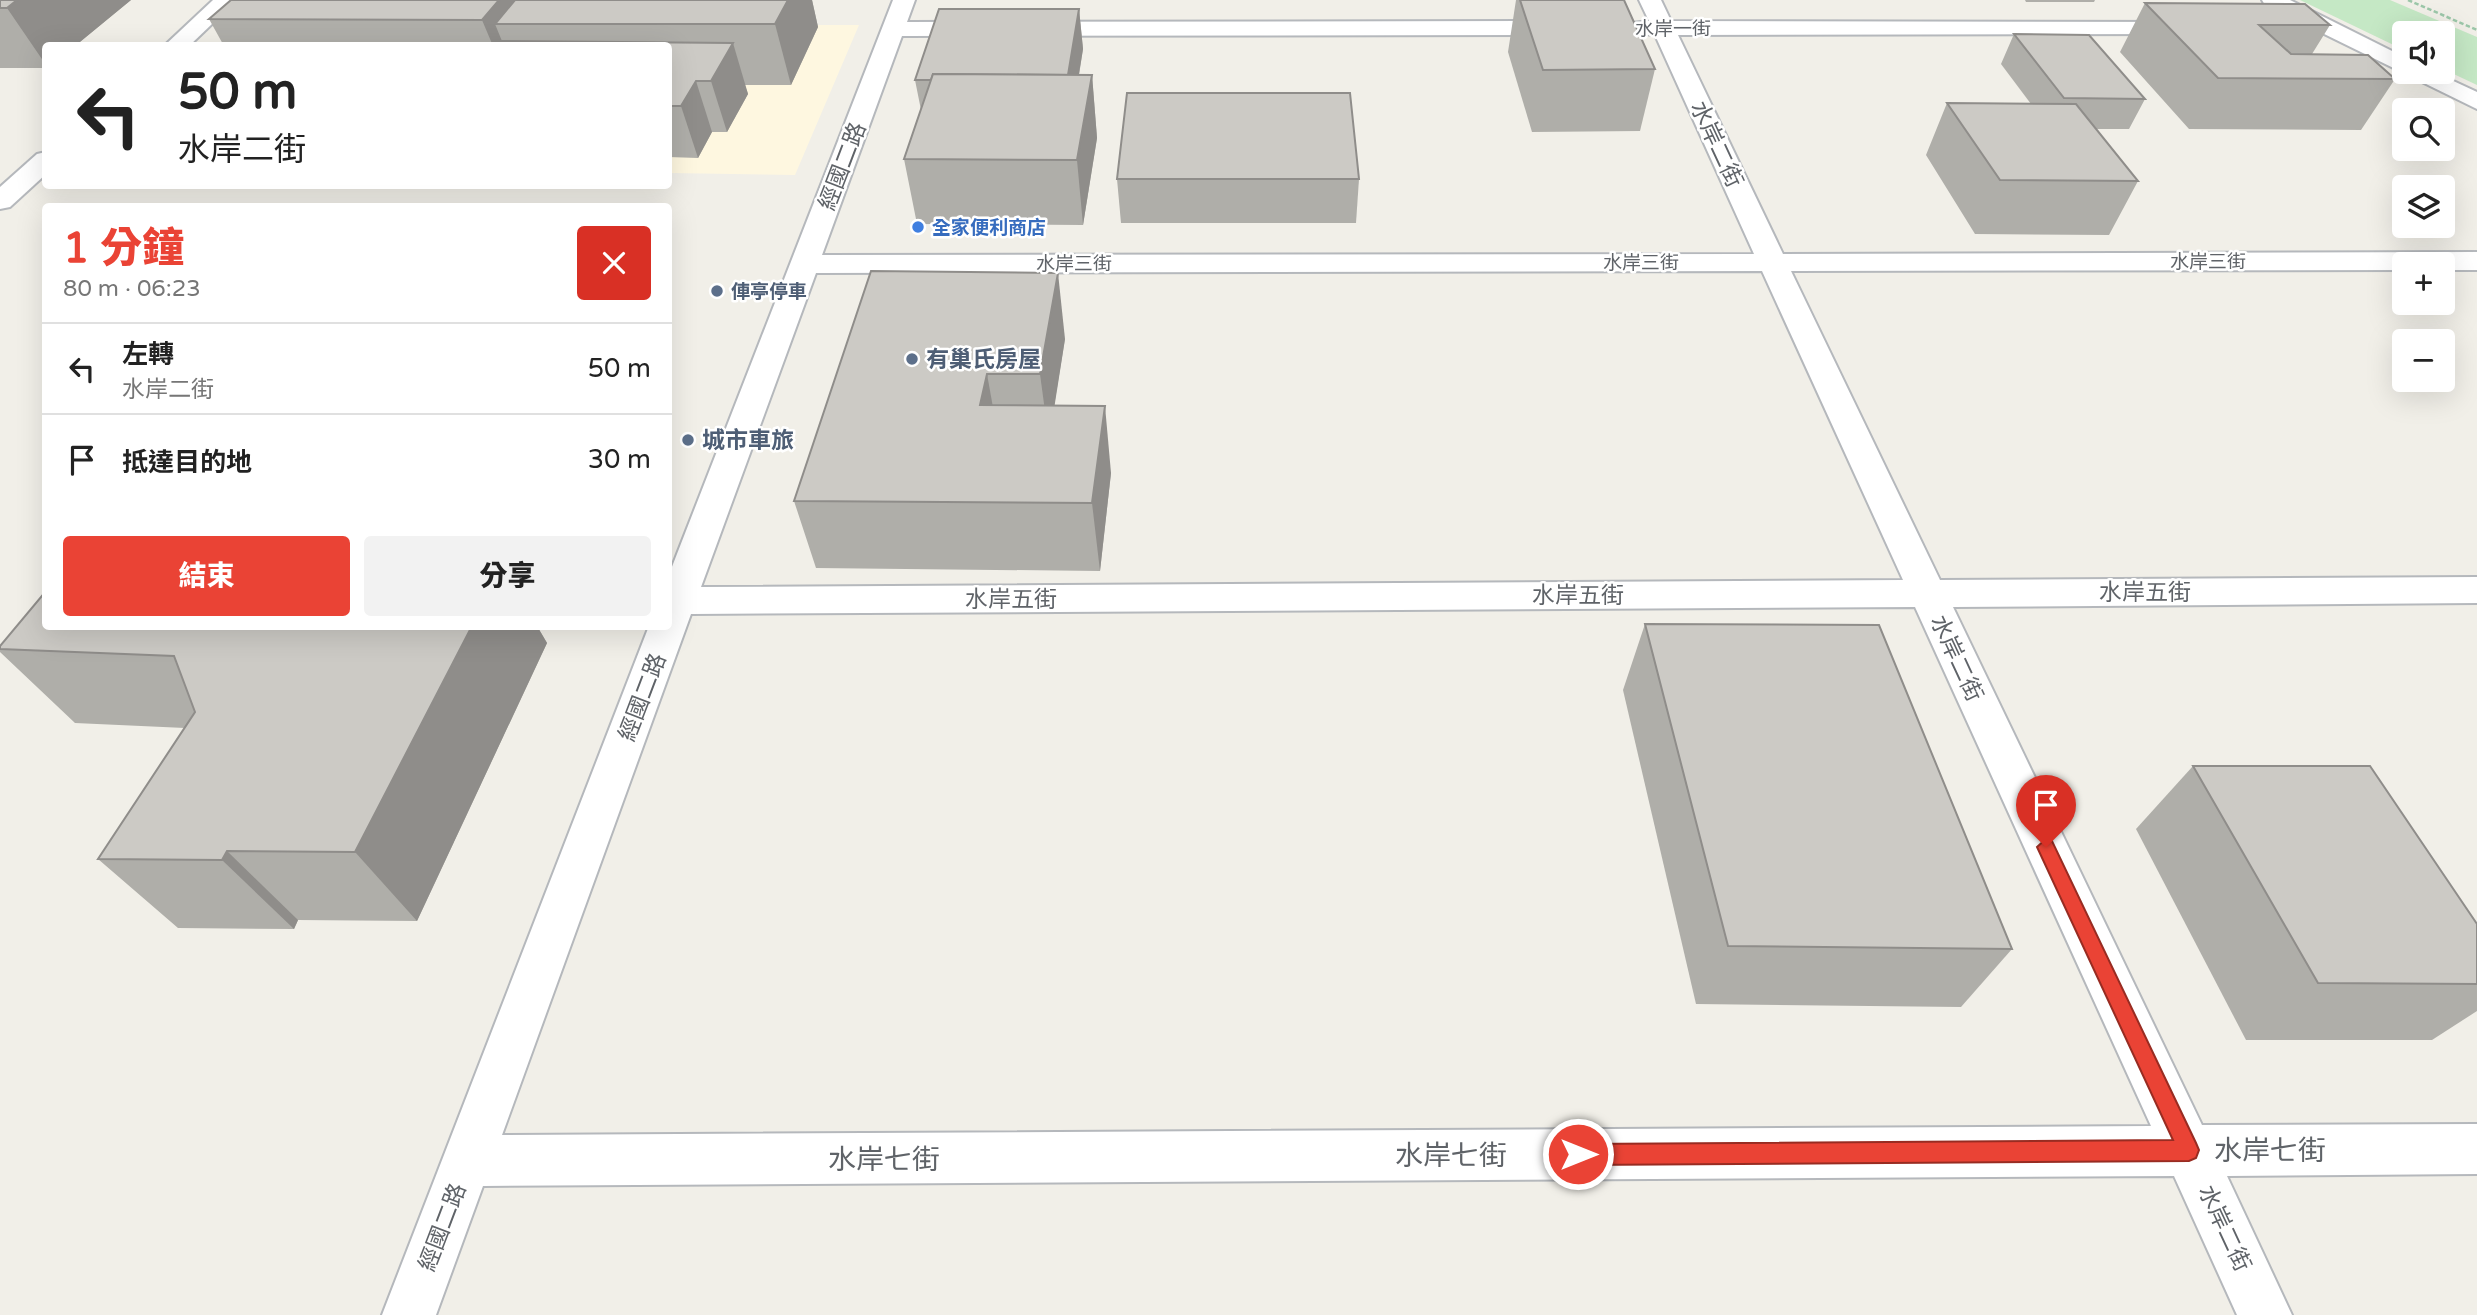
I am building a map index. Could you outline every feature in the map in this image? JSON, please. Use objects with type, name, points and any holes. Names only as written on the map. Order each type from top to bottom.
[{"type":"street","points":[[179,42],[226,0]]},
{"type":"street","points":[[2273,0],[2392,60]]},
{"type":"street","name":"水岸一街","points":[[1621,28],[1656,14],[2203,27]]},
{"type":"street","name":"水岸二街","points":[[1656,14],[2265,1315]]},
{"type":"street","points":[[899,15],[1579,28]]},
{"type":"street","name":"經國二路","points":[[672,617],[899,15]]},
{"type":"street","points":[[2272,27],[2327,27]]},
{"type":"street","points":[[2440,84],[2477,102]]},
{"type":"street","points":[[0,201],[42,164]]},
{"type":"street","name":"水岸三街","points":[[805,264],[2477,261]]},
{"type":"street","name":"水岸五街","points":[[678,601],[2477,590]]},
{"type":"street","name":"經國二路","points":[[409,1315],[667,630]]},
{"type":"street","name":"水岸七街","points":[[467,1161],[2477,1149]]},
{"type":"path","points":[[2408,0],[2477,30]]},
{"type":"shaded area","points":[[556,25],[859,25],[795,175],[672,173],[672,42],[544,42]]},
{"type":"green space","points":[[2300,0],[2390,0],[2439,21],[2392,21],[2392,44]]},
{"type":"green space","points":[[2455,28],[2477,37],[2477,85],[2455,75]]},
{"type":"building","points":[[0,0],[17,0],[7,8],[0,8]]},
{"type":"building","points":[[231,0],[499,0],[482,20],[209,19]]},
{"type":"building","points":[[515,0],[788,0],[775,24],[495,24]]},
{"type":"building","points":[[1520,0],[1624,0],[1655,69],[1543,70]]},
{"type":"building","points":[[2145,3],[2305,4],[2330,25],[2259,25],[2291,54],[2368,55],[2392,76],[2392,79],[2218,78]]},
{"type":"building","points":[[939,9],[1079,9],[1068,75],[933,74],[931,80],[915,80]]},
{"type":"building","points":[[2014,34],[2089,35],[2145,99],[2064,98]]},
{"type":"building","points":[[497,41],[615,42],[496,42]]},
{"type":"building","points":[[672,42],[733,43],[711,81],[696,81],[681,106],[672,106]]},
{"type":"building","points":[[933,74],[1092,75],[1077,160],[904,159]]},
{"type":"building","points":[[1127,93],[1350,93],[1359,179],[1117,179]]},
{"type":"building","points":[[1947,103],[2076,104],[2138,181],[2000,180]]},
{"type":"building","points":[[871,271],[1058,273],[1040,374],[987,374],[980,405],[1105,406],[1092,503],[794,501]]},
{"type":"building","points":[[42,596],[42,630],[470,630],[355,852],[227,851],[222,860],[98,859],[195,712],[174,656],[0,649]]},
{"type":"building","points":[[1645,624],[1879,625],[2012,949],[1728,946]]},
{"type":"building","points":[[2193,766],[2370,766],[2477,924],[2477,984],[2318,983]]},
{"type":"place","name":"全家便利商店","points":[[918,227]]},
{"type":"place","name":"俥亭停車","points":[[717,291]]},
{"type":"place","name":"有巢氏房屋","points":[[912,359]]},
{"type":"place","name":"城市車旅","points":[[688,440]]},
{"type":"route","points":[[1578,1154],[2189,1150],[2046,847]]}]
